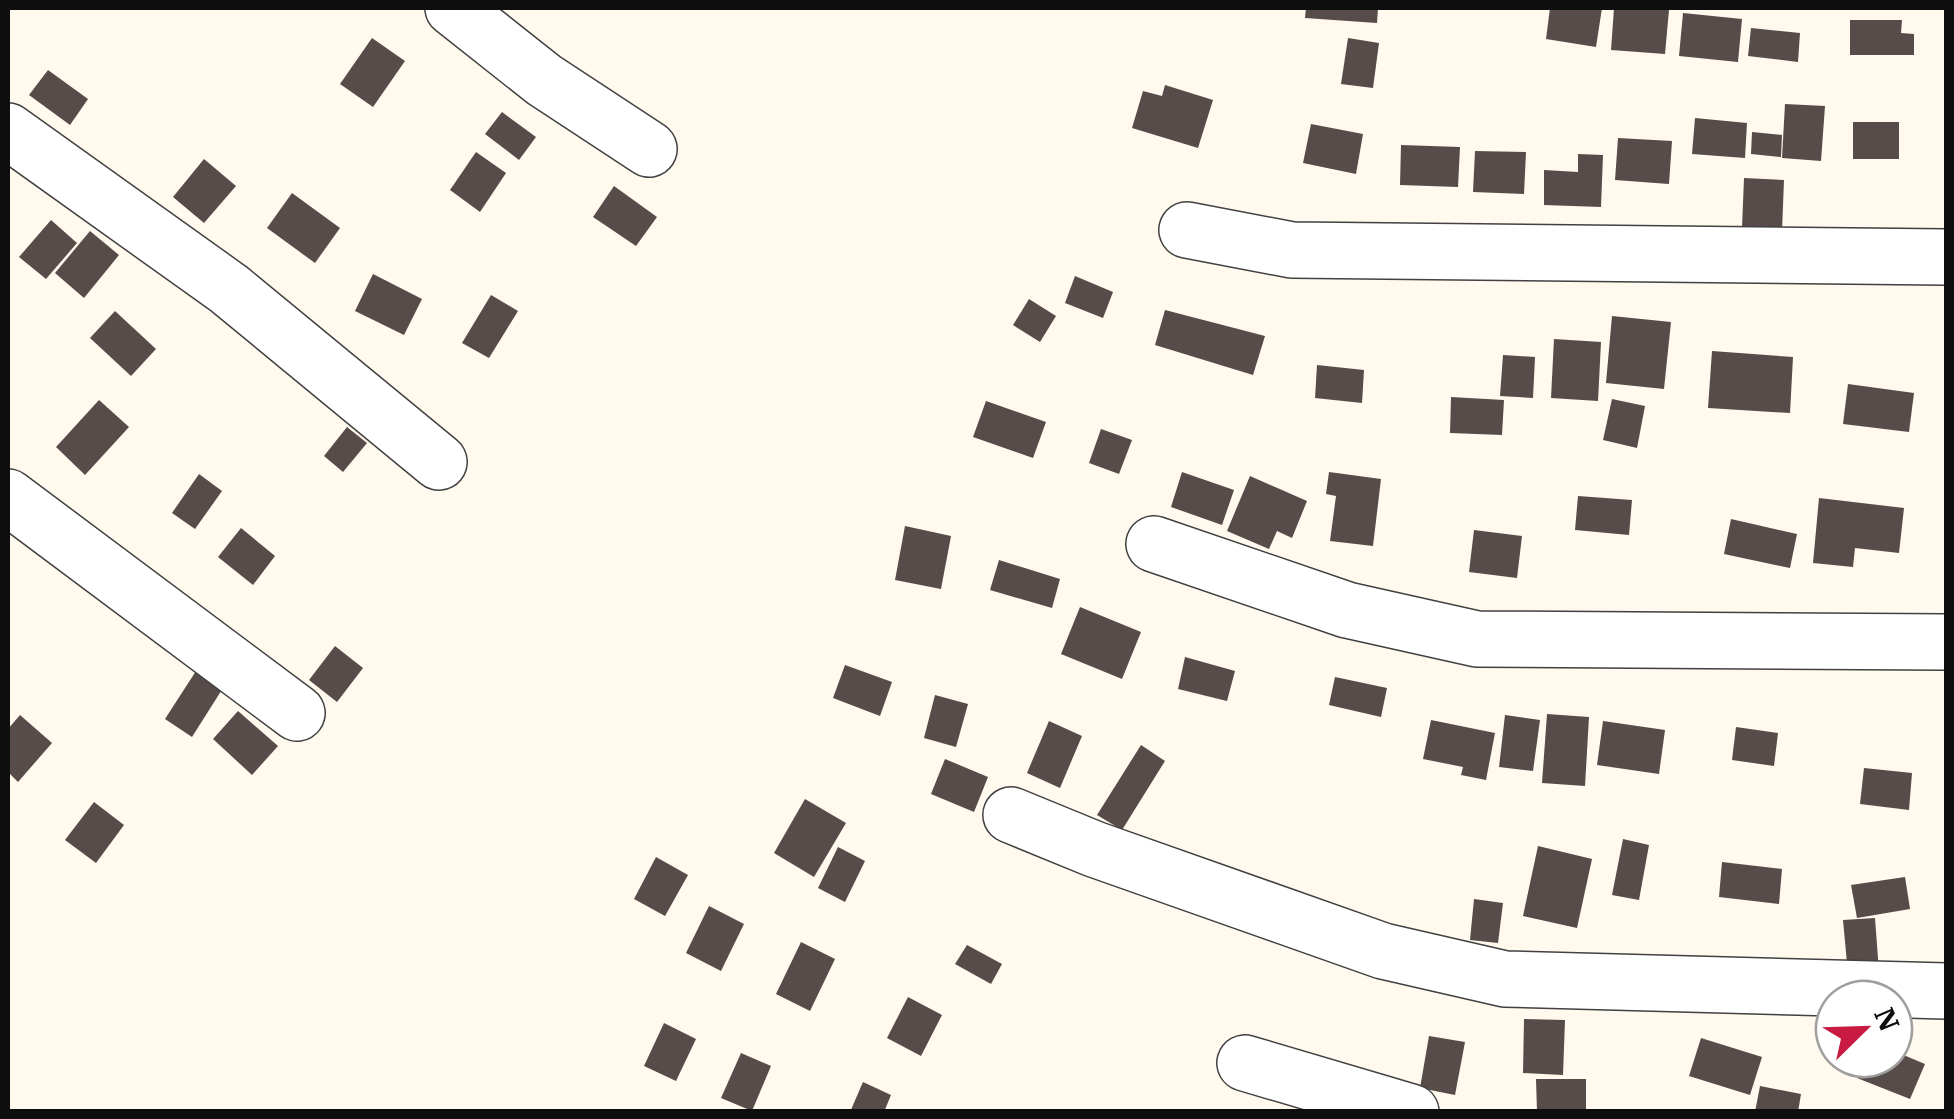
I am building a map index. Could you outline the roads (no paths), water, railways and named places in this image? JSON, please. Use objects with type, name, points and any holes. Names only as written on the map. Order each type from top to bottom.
[{"type":"street","points":[[453,8],[544,80],[649,149]]},
{"type":"street","points":[[8,131],[229,289],[439,462]]},
{"type":"street","points":[[1188,230],[1312,251],[1946,256]]},
{"type":"street","points":[[8,497],[297,712]]},
{"type":"street","points":[[1154,544],[1348,610],[1477,639],[1946,642]]},
{"type":"street","points":[[1011,815],[1094,849],[1383,951],[1504,978],[1946,991]]},
{"type":"street","points":[[1245,1063],[1411,1112]]}]
